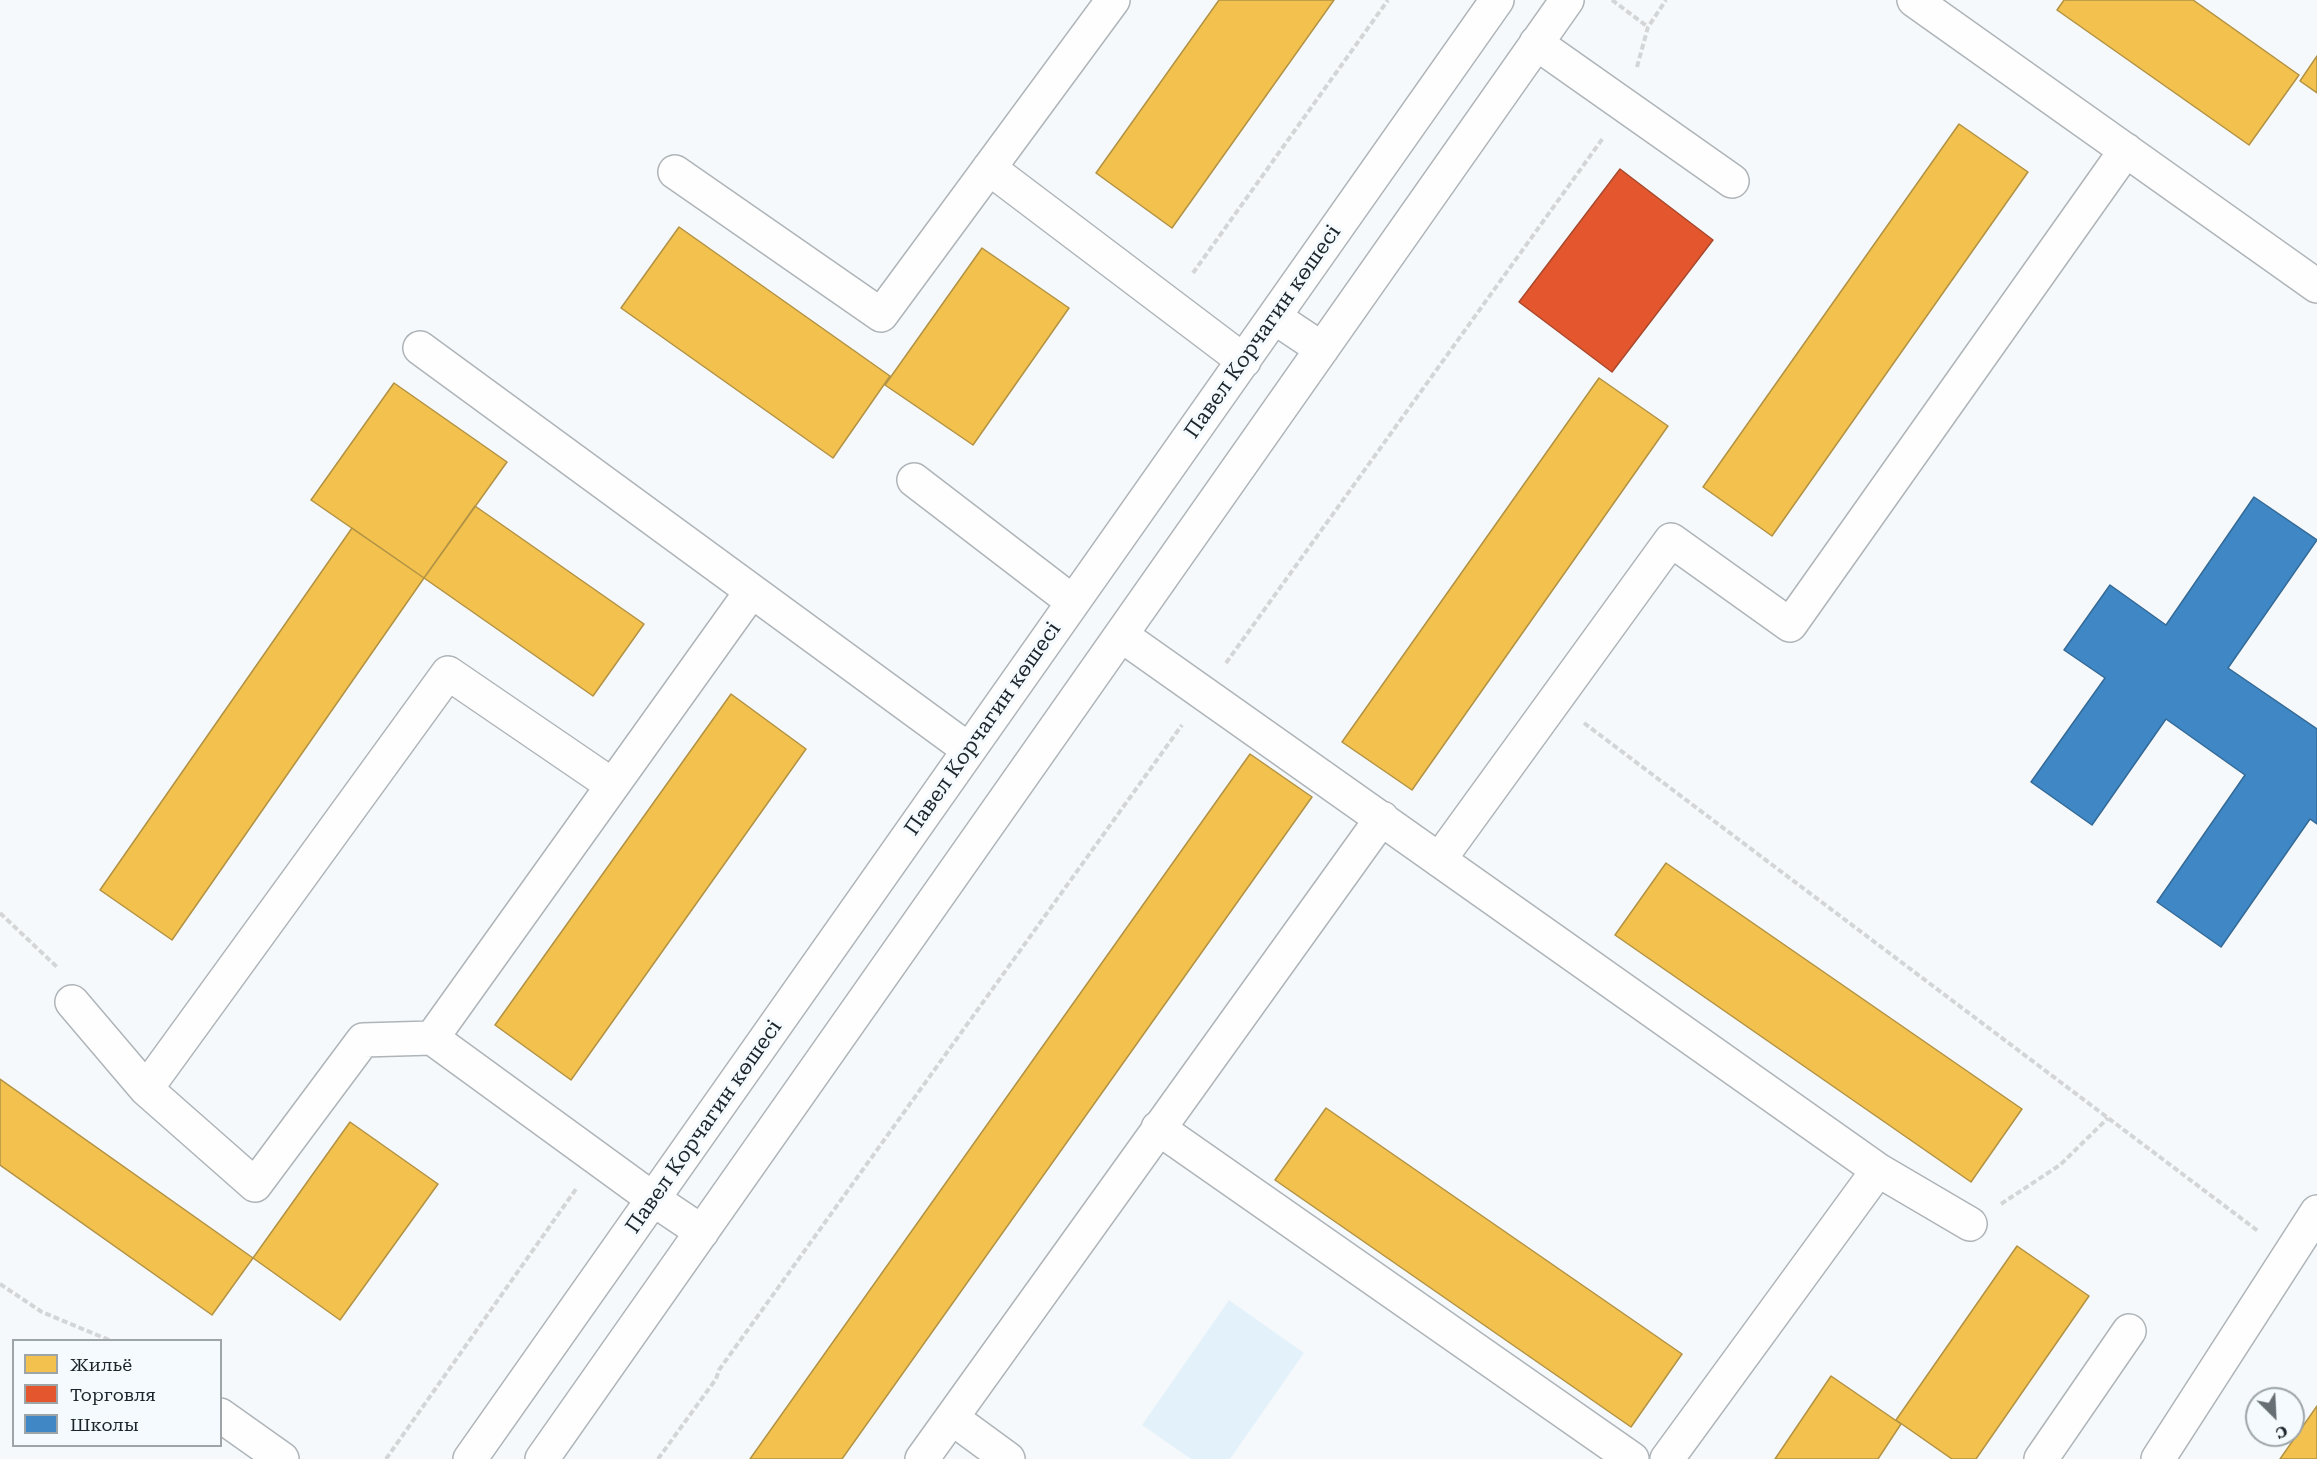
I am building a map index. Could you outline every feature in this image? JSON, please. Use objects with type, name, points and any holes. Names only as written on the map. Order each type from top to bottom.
[{"type":"street","points":[[675,172],[881,315],[1113,0]]},
{"type":"street","name":"Павел Корчагин көшесі","points":[[470,1459],[1497,0]]},
{"type":"street","points":[[542,1459],[1567,0]]},
{"type":"street","points":[[1914,0],[1953,11],[2126,150],[2317,286]]},
{"type":"street","points":[[1536,44],[1732,181]]},
{"type":"street","points":[[1439,860],[1671,540],[1790,625],[2126,150]]},
{"type":"street","points":[[989,168],[1244,361]]},
{"type":"street","points":[[1274,317],[1322,349]]},
{"type":"street","points":[[420,348],[750,592],[969,750]]},
{"type":"street","points":[[914,480],[1073,602]]},
{"type":"street","points":[[432,1038],[750,592]]},
{"type":"street","points":[[1121,635],[1878,1170],[1970,1224]]},
{"type":"street","points":[[147,1089],[448,673],[612,785]]},
{"type":"street","points":[[922,1459],[1382,818]]},
{"type":"street","points":[[72,1002],[147,1089],[255,1185],[363,1040],[432,1038],[597,1159],[702,1232]]},
{"type":"street","points":[[1158,1128],[1632,1459]]},
{"type":"street","points":[[1667,1459],[1878,1170]]},
{"type":"street","points":[[2158,1459],[2317,1212]]},
{"type":"street","points":[[2041,1459],[2129,1331]]},
{"type":"street","points":[[222,1416],[282,1459]]},
{"type":"street","points":[[952,1418],[1008,1459]]},
{"type":"path","points":[[1171,305],[1388,0]]},
{"type":"path","points":[[1612,0],[1648,27],[1666,0]]},
{"type":"path","points":[[1555,701],[2288,1254]]},
{"type":"path","points":[[0,913],[58,967],[72,1002]]},
{"type":"path","points":[[1970,1224],[2060,1165],[2108,1118]]},
{"type":"path","points":[[387,1459],[597,1159]]},
{"type":"path","points":[[0,1284],[42,1312],[104,1339]]},
{"type":"path","points":[[658,1459],[716,1379],[719,1370]]},
{"type":"shaded area","points":[[1229,1300],[1304,1353],[1230,1459],[1191,1459],[1142,1425]]},
{"type":"building: Жильё","points":[[1219,0],[1334,0],[1172,228],[1096,173]]},
{"type":"building: Жильё","points":[[2064,0],[2193,0],[2299,75],[2249,145],[2057,10]]},
{"type":"building: Жильё","points":[[2317,56],[2317,93],[2300,81]]},
{"type":"building: Жильё","points":[[1959,124],[2028,172],[1772,536],[1703,487]]},
{"type":"building: Жильё","points":[[679,227],[890,376],[833,458],[621,308]]},
{"type":"building: Жильё","points":[[982,248],[1069,308],[973,445],[885,385]]},
{"type":"building: Жильё","points":[[1599,378],[1668,426],[1412,790],[1342,742]]},
{"type":"building: Жильё","points":[[394,383],[507,462],[424,578],[311,500]]},
{"type":"building: Жильё","points":[[475,506],[644,624],[593,696],[424,578]]},
{"type":"building: Жильё","points":[[352,528],[424,578],[172,940],[100,890]]},
{"type":"building: Жильё","points":[[731,694],[806,749],[571,1080],[495,1025]]},
{"type":"building: Жильё","points":[[1250,754],[1312,797],[842,1459],[750,1459]]},
{"type":"building: Жильё","points":[[1666,863],[2022,1109],[1971,1182],[1615,935]]},
{"type":"building: Жильё","points":[[0,1079],[253,1258],[212,1315],[0,1165]]},
{"type":"building: Жильё","points":[[1326,1108],[1682,1354],[1631,1427],[1275,1180]]},
{"type":"building: Жильё","points":[[350,1122],[438,1184],[340,1320],[253,1258]]},
{"type":"building: Жильё","points":[[2017,1246],[2089,1296],[1976,1459],[1952,1459],[1896,1420]]},
{"type":"building: Жильё","points":[[1831,1376],[1901,1424],[1878,1459],[1775,1459]]},
{"type":"building: Жильё","points":[[2317,1406],[2317,1459],[2280,1459],[2288,1447],[2305,1447],[2305,1423]]},
{"type":"building: Торговля","points":[[1620,169],[1713,240],[1612,372],[1519,302]]},
{"type":"building: Школы","points":[[2254,497],[2317,540],[2228,668],[2317,729],[2317,824],[2310,819],[2221,947],[2157,902],[2245,775],[2166,719],[2092,825],[2031,782],[2105,678],[2064,650],[2110,585],[2166,625]]}]
